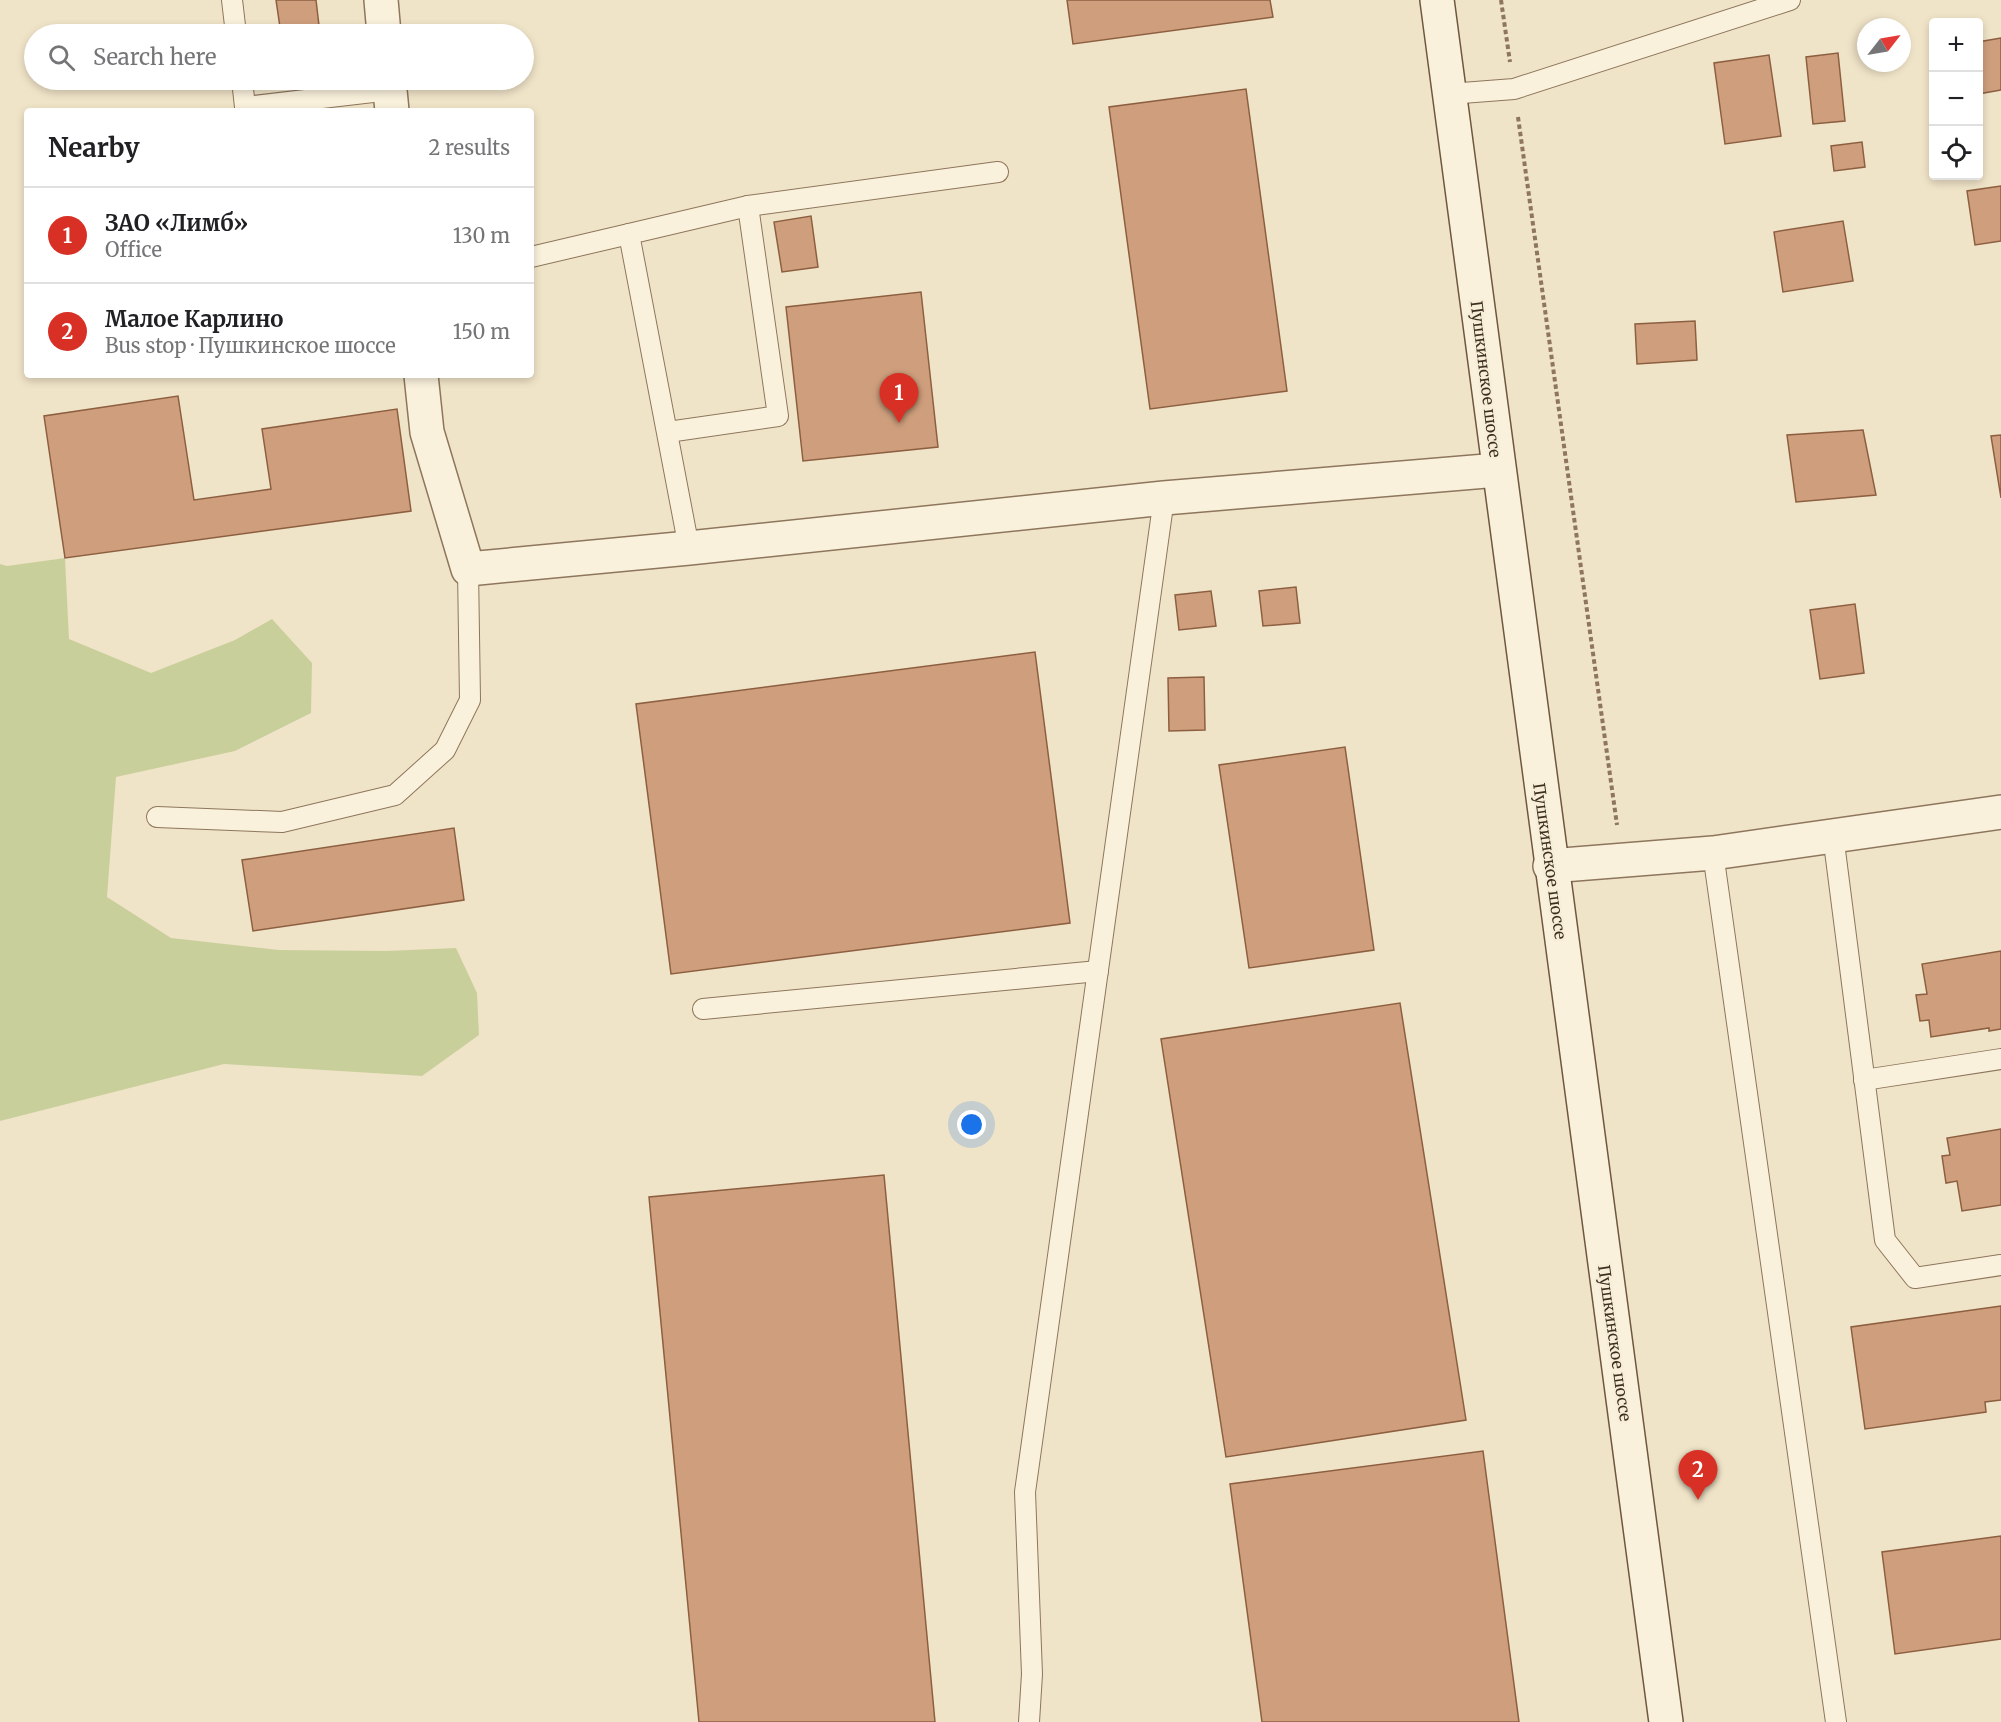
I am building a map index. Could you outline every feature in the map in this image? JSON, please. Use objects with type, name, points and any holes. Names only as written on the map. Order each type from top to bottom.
[{"type":"main road","name":"Пушкинское шоссе","points":[[1437,0],[1550,866],[1666,1722]]},
{"type":"main road","points":[[421,378],[427,432],[468,569],[1164,498],[1498,470]]},
{"type":"main road","points":[[1550,866],[1713,852],[2001,812]]},
{"type":"lane","points":[[232,0],[235,24]]},
{"type":"lane","points":[[1449,94],[1514,89],[1790,0]]},
{"type":"lane","points":[[243,90],[245,107],[390,94]]},
{"type":"lane","points":[[534,255],[748,206],[998,172]]},
{"type":"lane","points":[[668,432],[778,416],[748,206]]},
{"type":"lane","points":[[629,234],[689,548]]},
{"type":"lane","points":[[1029,1722],[1032,1674],[1025,1492],[1164,498]]},
{"type":"lane","points":[[157,817],[282,822],[395,795],[445,750],[470,700],[468,569]]},
{"type":"lane","points":[[1833,836],[1885,1240],[1915,1278],[2001,1265]]},
{"type":"lane","points":[[1713,852],[1836,1722]]},
{"type":"lane","points":[[703,1009],[1098,971]]},
{"type":"lane","points":[[1864,1080],[2001,1059]]},
{"type":"path","points":[[1501,0],[1622,860]]},
{"type":"green space","points":[[65,558],[69,639],[151,673],[235,640],[272,619],[312,663],[311,713],[235,751],[116,777],[107,897],[171,938],[279,950],[386,951],[456,948],[477,993],[479,1035],[422,1076],[224,1064],[0,1121],[0,564],[7,566]]},
{"type":"building","points":[[276,0],[316,0],[319,24],[280,24]]},
{"type":"building","points":[[1067,0],[1270,0],[1273,17],[1073,44]]},
{"type":"building","points":[[2001,38],[2001,90],[1983,93],[1983,41]]},
{"type":"building","points":[[1838,53],[1845,121],[1813,124],[1806,57]]},
{"type":"building","points":[[1769,55],[1781,136],[1725,144],[1714,63]]},
{"type":"building","points":[[1246,89],[1287,391],[1150,409],[1109,107]]},
{"type":"building","points":[[1862,142],[1865,167],[1834,171],[1831,146]]},
{"type":"building","points":[[2001,186],[2001,241],[1975,245],[1967,191]]},
{"type":"building","points":[[811,216],[818,267],[782,272],[774,222]]},
{"type":"building","points":[[1843,221],[1853,281],[1783,292],[1774,232]]},
{"type":"building","points":[[921,292],[938,447],[803,461],[786,307]]},
{"type":"building","points":[[1695,321],[1697,360],[1637,364],[1635,324]]},
{"type":"building","points":[[178,396],[194,500],[271,489],[262,429],[397,409],[411,511],[65,558],[44,416]]},
{"type":"building","points":[[1863,430],[1876,495],[1796,502],[1787,435]]},
{"type":"building","points":[[2001,435],[2001,498],[1991,436]]},
{"type":"building","points":[[1296,587],[1300,623],[1263,626],[1259,591]]},
{"type":"building","points":[[1211,591],[1216,626],[1179,630],[1175,595]]},
{"type":"building","points":[[1855,604],[1864,673],[1820,679],[1810,610]]},
{"type":"building","points":[[1035,652],[1070,923],[671,974],[636,704]]},
{"type":"building","points":[[1204,677],[1205,730],[1169,731],[1168,678]]},
{"type":"building","points":[[1345,747],[1374,950],[1249,968],[1219,765]]},
{"type":"building","points":[[454,828],[464,900],[253,931],[242,860]]},
{"type":"building","points":[[2001,951],[2001,1029],[1989,1031],[1989,1028],[1931,1037],[1929,1020],[1920,1021],[1916,995],[1927,994],[1922,964]]},
{"type":"building","points":[[1400,1003],[1466,1420],[1226,1457],[1161,1039]]},
{"type":"building","points":[[2001,1129],[2001,1205],[1962,1211],[1957,1181],[1946,1183],[1942,1156],[1950,1155],[1947,1138]]},
{"type":"building","points":[[884,1175],[935,1722],[699,1722],[649,1197]]},
{"type":"building","points":[[2001,1306],[2001,1400],[1985,1402],[1986,1412],[1865,1429],[1851,1327]]},
{"type":"building","points":[[1483,1451],[1519,1722],[1262,1722],[1230,1484]]},
{"type":"building","points":[[2001,1536],[2001,1639],[1895,1654],[1882,1552]]},
{"type":"place","name":"ЗАО «Лимб»","points":[[899,423]]},
{"type":"place","name":"Малое Карлино","points":[[1698,1500]]}]
